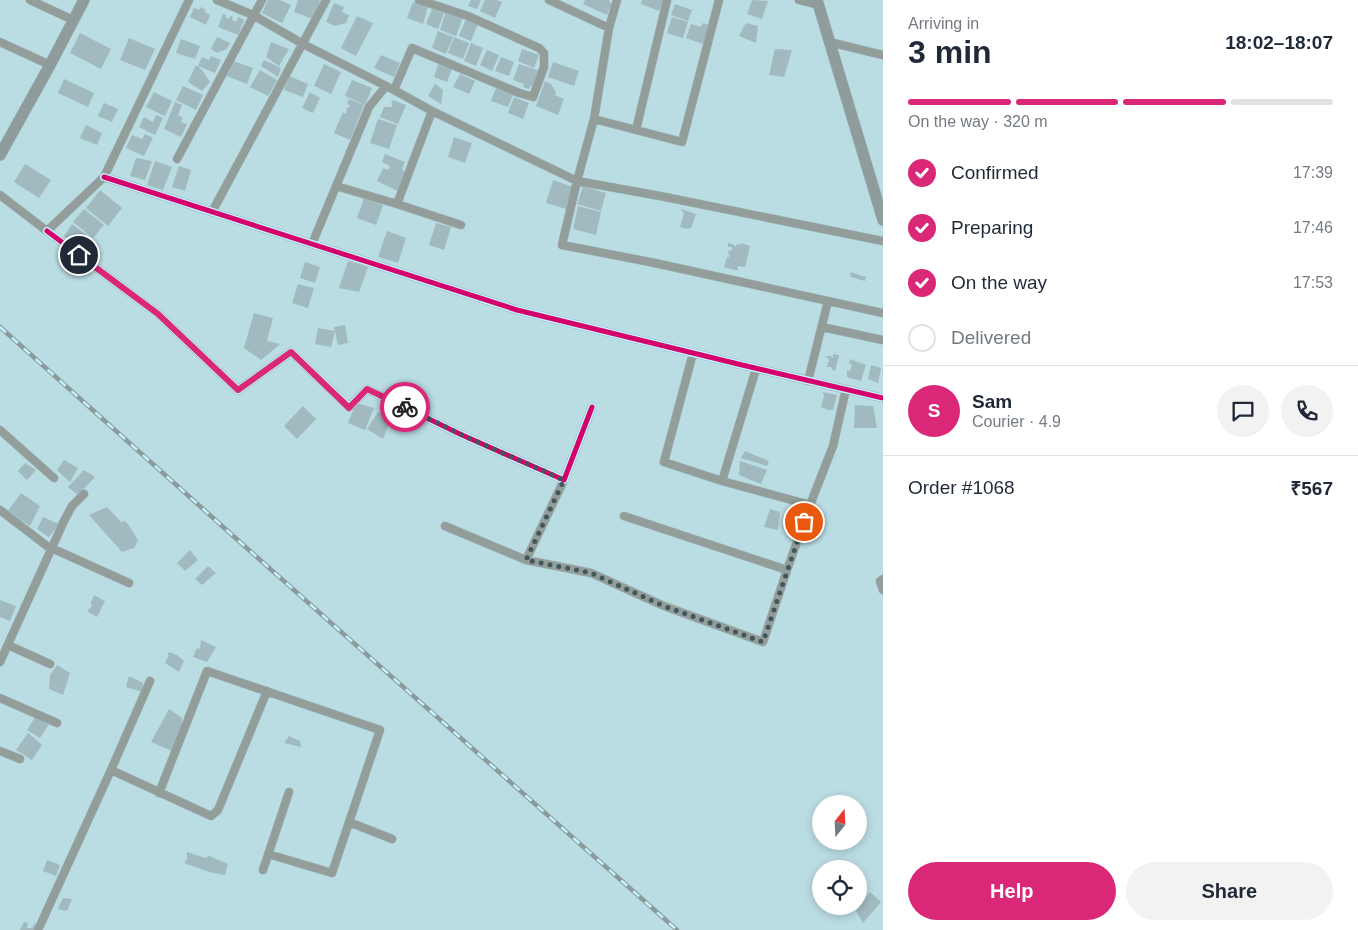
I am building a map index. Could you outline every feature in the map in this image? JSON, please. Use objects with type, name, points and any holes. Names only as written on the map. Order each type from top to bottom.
[{"type":"street","points":[[30,0],[73,20]]},
{"type":"street","points":[[0,155],[50,66],[84,0]]},
{"type":"street","points":[[47,231],[104,177],[189,0]]},
{"type":"street","points":[[217,0],[253,16],[432,111],[577,181],[883,241]]},
{"type":"street","points":[[177,159],[262,0]]},
{"type":"street","points":[[212,212],[326,0]]},
{"type":"street","points":[[394,90],[412,48],[519,93],[533,97],[544,67],[544,52],[539,48],[468,16],[420,0]]},
{"type":"street","points":[[549,0],[609,28]]},
{"type":"street","points":[[617,0],[609,28],[594,119],[562,245],[650,262],[883,313]]},
{"type":"street","points":[[636,130],[667,0]]},
{"type":"street","points":[[594,119],[682,142],[719,0]]},
{"type":"street","points":[[799,0],[817,2],[883,220]]},
{"type":"street","points":[[0,42],[50,66]]},
{"type":"street","points":[[830,42],[883,55]]},
{"type":"street","points":[[312,244],[368,107],[386,86]]},
{"type":"street","points":[[396,204],[432,111]]},
{"type":"street","points":[[104,177],[517,310],[883,398]]},
{"type":"street","points":[[336,186],[461,225]]},
{"type":"street","points":[[0,195],[158,314],[238,390],[291,352],[349,408],[367,389],[462,435],[564,480]]},
{"type":"street","points":[[808,381],[828,301]]},
{"type":"street","points":[[822,327],[883,340]]},
{"type":"street","points":[[693,353],[664,462],[810,506]]},
{"type":"street","points":[[722,481],[756,368]]},
{"type":"street","points":[[445,526],[526,560],[591,573],[664,606],[763,642],[787,570],[833,446],[846,390]]},
{"type":"street","points":[[526,560],[564,480],[592,407]]},
{"type":"street","points":[[0,430],[54,478]]},
{"type":"street","points":[[0,662],[72,506],[84,494]]},
{"type":"street","points":[[0,512],[52,548],[129,583]]},
{"type":"street","points":[[624,516],[787,570]]},
{"type":"street","points":[[883,579],[880,581],[883,590]]},
{"type":"street","points":[[8,645],[50,664]]},
{"type":"street","points":[[159,793],[207,671],[380,730],[332,873],[268,854]]},
{"type":"street","points":[[38,930],[150,681]]},
{"type":"street","points":[[111,770],[211,816],[218,810],[267,691]]},
{"type":"street","points":[[0,698],[58,723]]},
{"type":"street","points":[[0,751],[20,759]]},
{"type":"street","points":[[263,870],[289,792]]},
{"type":"street","points":[[349,822],[392,839]]},
{"type":"building","points":[[268,0],[280,0],[291,5],[282,23],[262,13]]},
{"type":"building","points":[[298,0],[320,0],[313,19],[294,12]]},
{"type":"building","points":[[471,0],[481,0],[477,9],[468,6]]},
{"type":"building","points":[[485,0],[502,2],[495,18],[480,11]]},
{"type":"building","points":[[585,0],[610,0],[609,2],[612,3],[607,15],[583,4]]},
{"type":"building","points":[[642,0],[663,0],[659,11],[641,4]]},
{"type":"building","points":[[752,0],[768,1],[762,19],[747,14]]},
{"type":"building","points":[[413,2],[428,7],[423,24],[407,18]]},
{"type":"building","points":[[334,3],[344,7],[342,12],[349,15],[346,23],[335,26],[326,22]]},
{"type":"building","points":[[675,4],[692,10],[688,21],[671,15]]},
{"type":"building","points":[[201,7],[210,15],[206,25],[190,17],[194,8],[199,10]]},
{"type":"building","points":[[432,9],[444,13],[438,29],[426,24]]},
{"type":"building","points":[[446,11],[463,17],[456,36],[440,30]]},
{"type":"building","points":[[223,14],[229,19],[230,16],[233,17],[232,20],[236,22],[238,17],[244,20],[238,35],[218,27]]},
{"type":"building","points":[[357,16],[373,23],[356,56],[341,48]]},
{"type":"building","points":[[672,17],[688,22],[683,38],[667,33]]},
{"type":"building","points":[[466,19],[478,24],[471,41],[459,36]]},
{"type":"building","points":[[703,23],[709,25],[703,44],[686,38],[691,24],[701,27]]},
{"type":"building","points":[[746,23],[758,26],[756,43],[739,36]]},
{"type":"building","points":[[438,31],[453,37],[446,54],[432,48]]},
{"type":"building","points":[[80,33],[111,49],[101,69],[70,53]]},
{"type":"building","points":[[217,37],[230,43],[227,49],[217,53],[211,49]]},
{"type":"building","points":[[454,37],[469,43],[463,59],[448,53]]},
{"type":"building","points":[[129,38],[155,49],[145,70],[120,60]]},
{"type":"building","points":[[181,39],[200,46],[195,59],[176,53]]},
{"type":"building","points":[[271,42],[289,49],[279,66],[266,57]]},
{"type":"building","points":[[471,43],[483,48],[476,66],[464,61]]},
{"type":"building","points":[[522,49],[539,55],[534,68],[518,61]]},
{"type":"building","points":[[775,49],[792,50],[784,77],[769,75]]},
{"type":"building","points":[[487,50],[499,55],[492,71],[480,65]]},
{"type":"building","points":[[381,55],[400,63],[394,77],[374,68]]},
{"type":"building","points":[[211,56],[221,60],[215,73],[198,66],[202,57],[209,60]]},
{"type":"building","points":[[501,57],[514,62],[509,76],[495,71]]},
{"type":"building","points":[[264,60],[281,68],[278,77],[261,66]]},
{"type":"building","points":[[233,61],[253,68],[247,84],[227,76]]},
{"type":"building","points":[[553,62],[579,71],[574,86],[548,77]]},
{"type":"building","points":[[324,64],[341,72],[331,94],[314,86]]},
{"type":"building","points":[[438,64],[452,69],[447,82],[434,77]]},
{"type":"building","points":[[519,64],[538,72],[533,87],[530,86],[529,89],[523,87],[524,84],[513,80]]},
{"type":"building","points":[[196,65],[210,82],[202,91],[188,82]]},
{"type":"building","points":[[260,70],[277,80],[268,96],[250,87]]},
{"type":"building","points":[[460,74],[475,81],[469,94],[453,87]]},
{"type":"building","points":[[289,76],[308,84],[303,97],[284,90]]},
{"type":"building","points":[[64,79],[94,93],[88,107],[58,93]]},
{"type":"building","points":[[352,80],[372,88],[365,105],[345,96]]},
{"type":"building","points":[[545,81],[551,84],[556,92],[555,95],[564,99],[558,115],[536,106]]},
{"type":"building","points":[[435,84],[443,90],[441,104],[428,96]]},
{"type":"building","points":[[183,86],[203,95],[196,110],[176,100]]},
{"type":"building","points":[[496,88],[513,95],[508,107],[491,101]]},
{"type":"building","points":[[154,92],[172,101],[165,116],[146,107]]},
{"type":"building","points":[[310,92],[320,98],[313,113],[302,108]]},
{"type":"building","points":[[514,97],[529,103],[523,119],[508,113]]},
{"type":"building","points":[[349,99],[364,105],[350,140],[334,133],[343,112],[346,114],[347,107],[350,107],[347,104]]},
{"type":"building","points":[[393,100],[406,105],[398,124],[380,117],[384,107],[393,107],[391,104]]},
{"type":"building","points":[[175,102],[182,105],[178,115],[183,118],[181,122],[187,124],[181,137],[164,129]]},
{"type":"building","points":[[104,103],[118,109],[112,122],[98,116]]},
{"type":"building","points":[[156,115],[163,118],[155,135],[139,127],[144,117],[153,122]]},
{"type":"building","points":[[378,119],[397,125],[389,149],[370,143]]},
{"type":"building","points":[[86,125],[102,133],[97,145],[80,138]]},
{"type":"building","points":[[145,134],[153,138],[144,156],[126,148],[132,135],[142,139]]},
{"type":"building","points":[[454,137],[472,143],[465,163],[448,157]]},
{"type":"building","points":[[385,154],[405,162],[402,169],[406,173],[398,191],[377,181],[383,168],[388,170],[390,166],[382,162]]},
{"type":"building","points":[[136,158],[152,161],[145,180],[130,176]]},
{"type":"building","points":[[155,161],[172,167],[163,190],[147,185]]},
{"type":"building","points":[[25,164],[51,180],[39,198],[14,182]]},
{"type":"building","points":[[179,166],[191,170],[185,191],[172,187]]},
{"type":"building","points":[[553,180],[573,187],[566,209],[546,203]]},
{"type":"building","points":[[583,186],[606,193],[601,211],[577,204]]},
{"type":"building","points":[[100,190],[122,208],[108,226],[86,208]]},
{"type":"building","points":[[364,198],[383,205],[376,225],[357,218]]},
{"type":"building","points":[[578,206],[601,212],[596,235],[573,229]]},
{"type":"building","points":[[84,209],[104,225],[93,238],[73,222]]},
{"type":"building","points":[[681,209],[696,214],[691,228],[680,227],[684,214]]},
{"type":"building","points":[[436,223],[451,227],[444,250],[429,245]]},
{"type":"building","points":[[72,224],[90,238],[82,249],[64,236]]},
{"type":"building","points":[[387,231],[406,238],[398,263],[378,257]]},
{"type":"building","points":[[728,243],[735,247],[741,243],[750,246],[745,267],[738,266],[738,270],[735,270],[724,267],[727,257],[730,255],[728,254],[729,250],[732,251],[732,247],[728,247]]},
{"type":"building","points":[[348,261],[368,267],[359,292],[339,288]]},
{"type":"building","points":[[305,262],[320,267],[315,283],[300,278]]},
{"type":"building","points":[[850,272],[866,277],[865,281],[851,277]]},
{"type":"building","points":[[298,284],[314,288],[308,308],[292,303]]},
{"type":"building","points":[[254,313],[273,318],[267,341],[280,344],[261,360],[244,348]]},
{"type":"building","points":[[345,325],[348,343],[338,345],[334,327]]},
{"type":"building","points":[[318,328],[335,331],[331,347],[315,344]]},
{"type":"building","points":[[833,354],[839,355],[835,371],[831,367],[827,367],[829,359],[826,357],[830,356],[833,358]]},
{"type":"building","points":[[850,359],[866,365],[861,381],[847,377],[847,370],[850,371],[852,365],[849,363]]},
{"type":"building","points":[[871,365],[881,368],[878,383],[868,379]]},
{"type":"building","points":[[823,392],[837,395],[833,410],[821,407],[824,396]]},
{"type":"building","points":[[356,403],[374,408],[365,430],[348,423]]},
{"type":"building","points":[[855,405],[873,406],[877,428],[854,428]]},
{"type":"building","points":[[303,406],[316,419],[297,439],[284,426]]},
{"type":"building","points":[[378,412],[391,418],[383,439],[367,429]]},
{"type":"building","points":[[745,451],[769,461],[767,466],[741,458]]},
{"type":"building","points":[[64,460],[78,468],[70,482],[57,470]]},
{"type":"building","points":[[740,461],[767,470],[761,484],[739,475]]},
{"type":"building","points":[[25,463],[36,470],[27,480],[18,471]]},
{"type":"building","points":[[84,470],[95,477],[78,495],[68,487]]},
{"type":"building","points":[[21,493],[40,506],[30,526],[8,511]]},
{"type":"building","points":[[107,507],[121,522],[125,521],[128,524],[139,542],[136,541],[137,544],[134,548],[122,552],[89,515]]},
{"type":"building","points":[[770,509],[780,512],[778,530],[764,527]]},
{"type":"building","points":[[43,517],[59,524],[49,537],[37,529]]},
{"type":"building","points":[[190,550],[198,560],[185,571],[177,563]]},
{"type":"building","points":[[208,566],[216,573],[202,585],[195,579]]},
{"type":"building","points":[[94,595],[105,601],[97,617],[87,611],[92,606],[91,602]]},
{"type":"building","points":[[0,600],[16,606],[10,621],[0,617]]},
{"type":"building","points":[[201,640],[216,647],[207,662],[193,657],[197,648],[200,649]]},
{"type":"building","points":[[169,652],[177,655],[184,661],[179,672],[165,663]]},
{"type":"building","points":[[57,665],[70,673],[63,695],[49,689],[50,675]]},
{"type":"building","points":[[129,676],[143,683],[142,692],[126,687]]},
{"type":"building","points":[[169,709],[182,718],[180,733],[172,751],[151,742]]},
{"type":"building","points":[[36,716],[49,724],[40,738],[27,730]]},
{"type":"building","points":[[28,733],[42,745],[32,760],[16,750]]},
{"type":"building","points":[[289,736],[300,741],[301,747],[284,743]]},
{"type":"building","points":[[187,852],[205,858],[209,856],[228,864],[225,875],[209,872],[184,863],[187,859]]},
{"type":"building","points":[[47,860],[60,865],[56,876],[43,871]]},
{"type":"building","points":[[870,892],[881,902],[863,923],[858,915],[867,915],[867,896]]},
{"type":"building","points":[[63,898],[72,899],[67,911],[58,909]]},
{"type":"building","points":[[24,922],[28,923],[27,928],[32,928],[35,923],[38,926],[36,930],[20,930]]},
{"type":"railway","points":[[0,327],[677,930]]},
{"type":"cycle path","points":[[104,177],[517,310],[883,398]]},
{"type":"cycle path","points":[[47,231],[158,314],[238,390],[291,352],[349,407],[367,389],[462,435],[564,480],[592,407]]},
{"type":"way so far","points":[[405,407],[462,435],[564,480],[526,560],[591,573],[664,606],[763,642],[804,522]]},
{"type":"route","points":[[79,255],[158,314],[238,390],[291,352],[349,408],[367,389],[405,407]]}]
